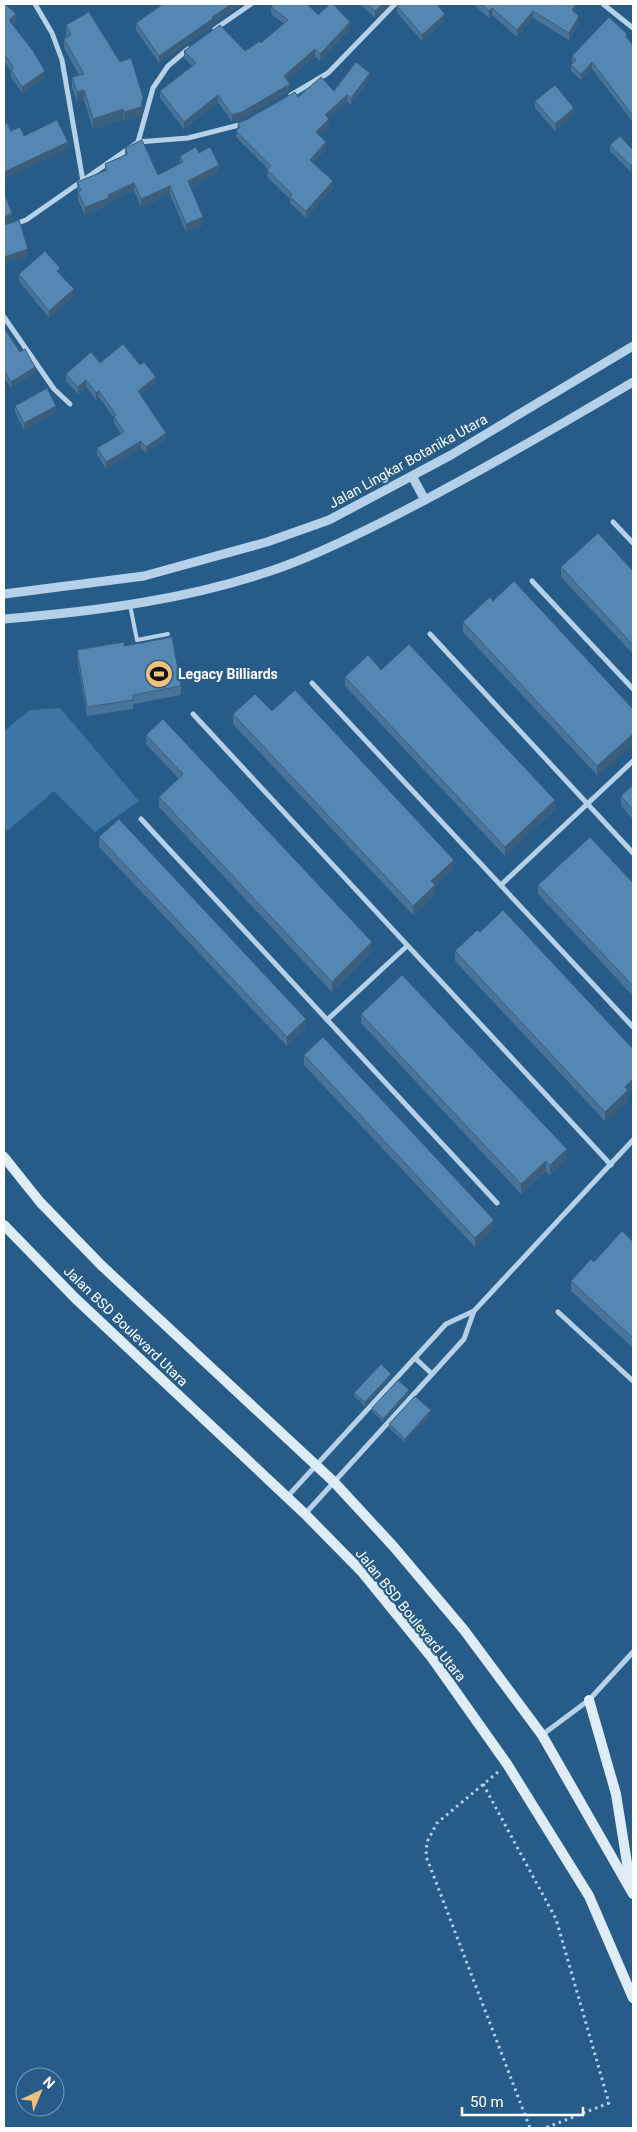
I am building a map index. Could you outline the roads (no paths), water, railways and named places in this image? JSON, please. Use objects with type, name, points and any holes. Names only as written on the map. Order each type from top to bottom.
[{"type":"main road","name":"Jalan BSD Boulevard Utara","points":[[4,1157],[40,1202],[101,1266],[334,1482],[394,1547],[464,1630],[542,1735],[632,1891]]},
{"type":"main road","name":"Jalan BSD Boulevard Utara","points":[[4,1225],[75,1298],[305,1514],[362,1572],[403,1622],[432,1658],[508,1764],[589,1896],[633,1998]]},
{"type":"main road","points":[[589,1700],[616,1794],[632,1891]]},
{"type":"street","points":[[35,4],[52,33],[62,60],[83,180]]},
{"type":"street","points":[[207,35],[250,4]]},
{"type":"street","points":[[288,96],[328,73],[395,4]]},
{"type":"street","points":[[603,4],[633,28]]},
{"type":"street","points":[[138,142],[153,88],[168,66],[192,46]]},
{"type":"street","points":[[4,228],[26,220],[138,142],[202,136],[244,124],[250,119]]},
{"type":"street","points":[[4,317],[54,389],[70,404]]},
{"type":"street","name":"Jalan Lingkar Botanika Utara","points":[[4,594],[144,576],[267,542],[330,520],[412,476],[633,346]]},
{"type":"street","points":[[4,619],[87,612],[130,605],[204,590],[282,567],[340,542],[468,478],[633,382]]},
{"type":"street","points":[[412,476],[425,500]]},
{"type":"street","points":[[613,522],[633,544]]},
{"type":"street","points":[[532,580],[633,689]]},
{"type":"street","points":[[430,634],[633,853]]},
{"type":"street","points":[[312,682],[633,1027]]},
{"type":"street","points":[[193,714],[611,1165]]},
{"type":"street","points":[[501,885],[633,761]]},
{"type":"street","points":[[141,819],[497,1203]]},
{"type":"street","points":[[327,1020],[407,946]]},
{"type":"street","points":[[287,1497],[446,1324],[474,1311],[633,1140]]},
{"type":"street","points":[[305,1514],[464,1339],[474,1311]]},
{"type":"street","points":[[558,1312],[633,1381]]},
{"type":"street","points":[[415,1358],[432,1374]]},
{"type":"street","points":[[542,1735],[589,1700],[633,1652]]},
{"type":"lane","points":[[130,605],[136,640],[168,634]]},
{"type":"place","name":"Legacy Billiards","points":[[159,674]]}]
